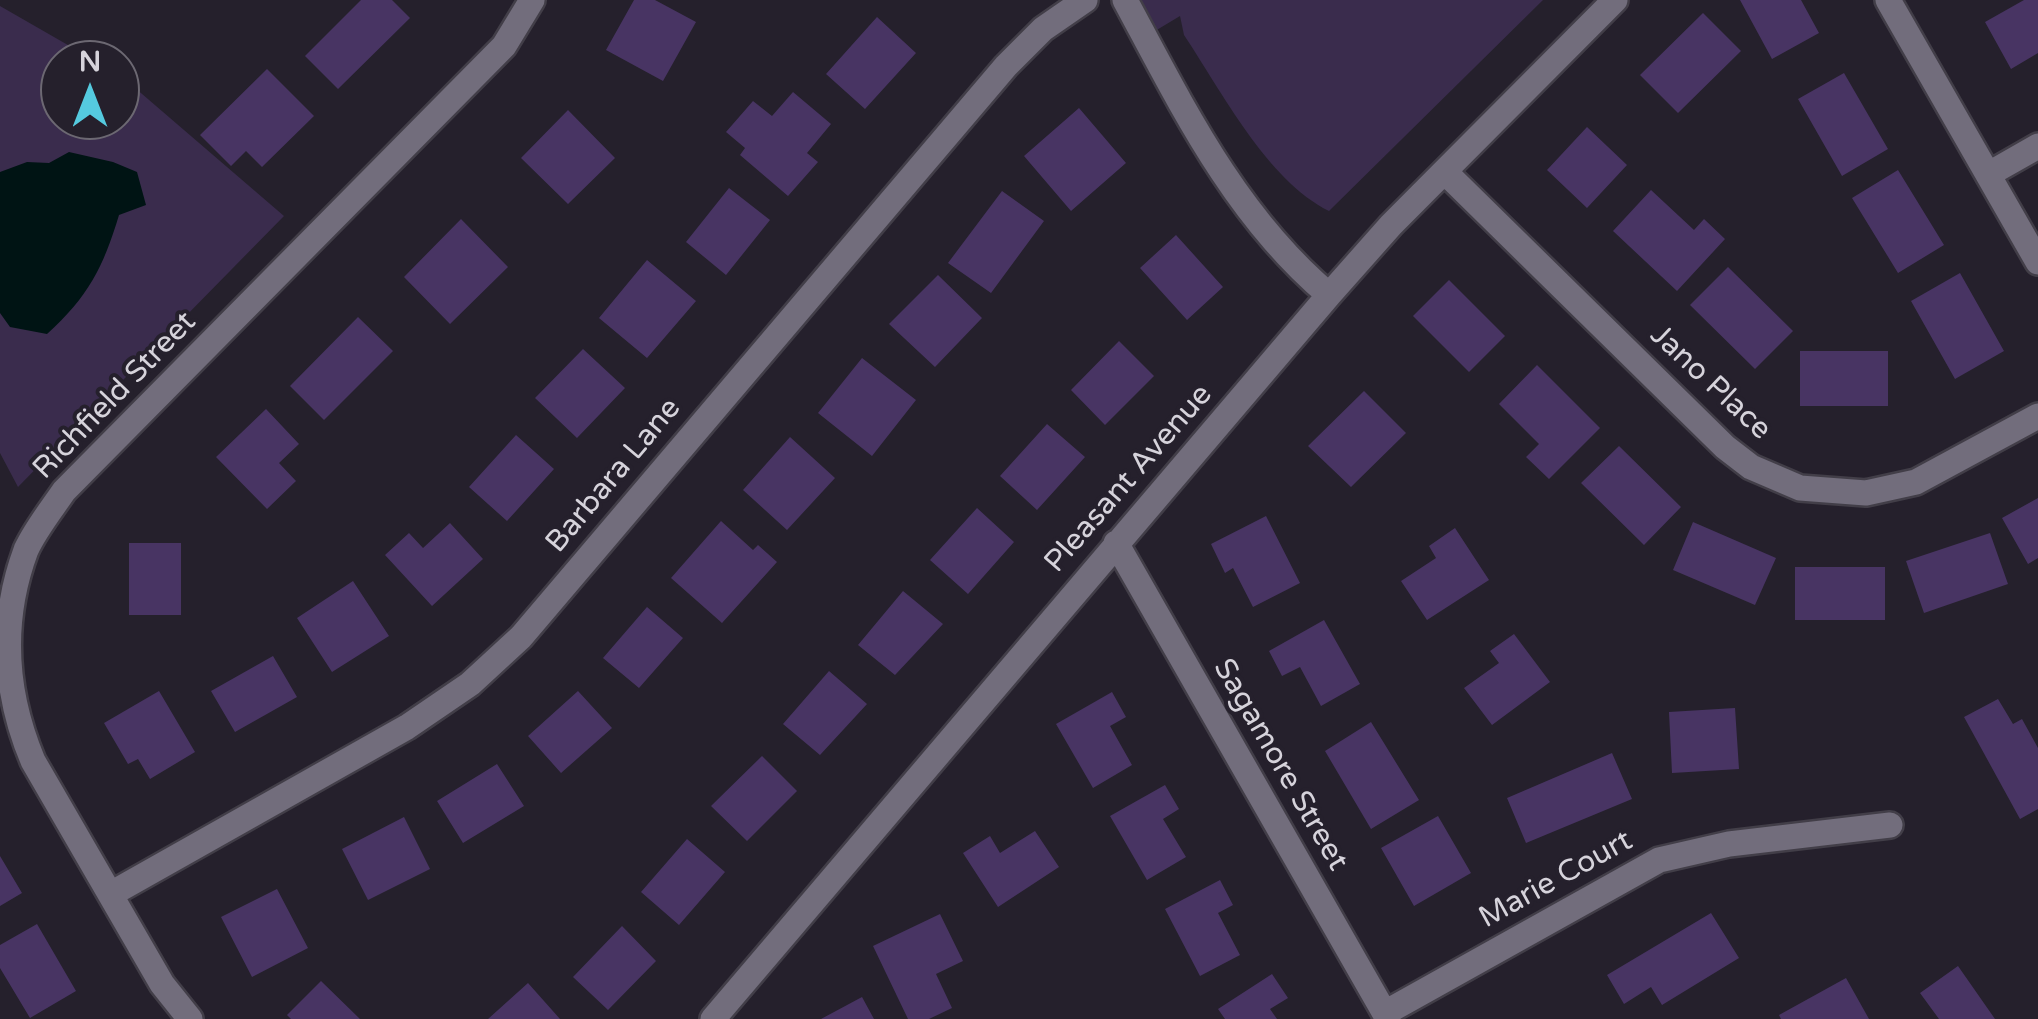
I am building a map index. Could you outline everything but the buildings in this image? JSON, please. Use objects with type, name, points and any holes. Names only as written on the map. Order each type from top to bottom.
[{"type":"street","name":"Richfield Street","points":[[190,1019],[162,984],[33,761],[17,723],[7,679],[6,629],[12,590],[26,548],[64,492],[504,46],[532,0]]},
{"type":"street","name":"Barbara Lane","points":[[111,894],[407,727],[470,684],[521,637],[1006,66],[1042,29],[1085,0]]},
{"type":"street","points":[[1125,0],[1191,124],[1232,188],[1298,268],[1329,294]]},
{"type":"street","name":"Pleasant Avenue","points":[[713,1019],[1329,294],[1391,226],[1616,0]]},
{"type":"street","points":[[1888,0],[2038,262]]},
{"type":"street","points":[[1989,174],[2038,146]]},
{"type":"street","name":"Jano Place","points":[[1446,173],[1751,468],[1800,488],[1866,493],[1916,482],[2038,416]]},
{"type":"street","name":"Sagamore Street","points":[[1116,544],[1387,1016]]},
{"type":"street","name":"Marie Court","points":[[1387,1016],[1658,860],[1729,844],[1890,825]]},
{"type":"shaded area","points":[[1126,0],[1543,0],[1329,211],[1307,197],[1266,157],[1184,35],[1180,16],[1145,37]]},
{"type":"shaded area","points":[[0,6],[59,40],[40,40],[40,140],[140,140],[140,92],[284,216],[18,487],[0,453]]},
{"type":"shaded area","points":[[69,152],[137,172],[146,205],[119,215],[92,280],[47,334],[10,327],[0,313],[0,172],[27,162],[49,163]]}]
